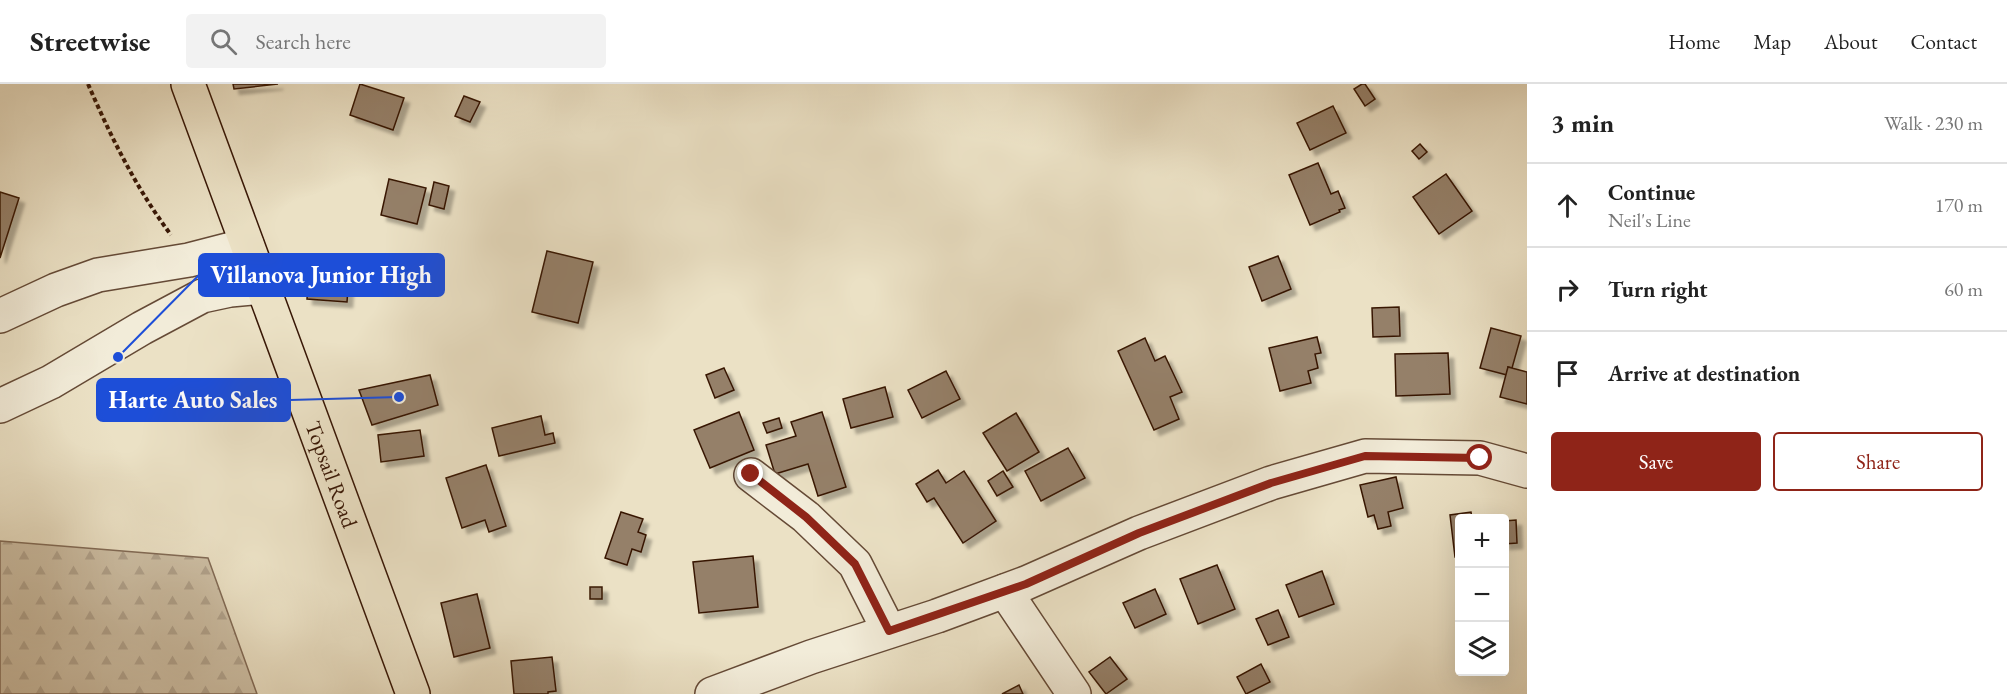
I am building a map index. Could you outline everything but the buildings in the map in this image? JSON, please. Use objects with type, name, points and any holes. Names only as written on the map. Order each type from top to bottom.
[{"type":"main road","name":"Topsail Road","points":[[188,84],[413,694]]},
{"type":"street","points":[[0,316],[56,290],[98,275],[189,260],[247,244]]},
{"type":"street","points":[[0,406],[51,382],[142,328],[202,296],[230,290],[263,287]]},
{"type":"street","points":[[712,694],[811,657],[1026,584],[1139,533],[1271,483],[1365,456],[1480,458],[1527,471]]},
{"type":"street","points":[[751,474],[806,517],[855,564],[889,631]]},
{"type":"street","points":[[1005,591],[1074,694]]},
{"type":"path","points":[[88,84],[116,147],[154,213],[189,260]]},
{"type":"green space","points":[[0,541],[208,558],[257,694],[0,694]]},
{"type":"place","name":"Villanova Junior High","points":[[118,357]]},
{"type":"place","name":"Harte Auto Sales","points":[[399,397]]},
{"type":"route","points":[[751,474],[806,517],[855,564],[889,631],[1026,584],[1139,533],[1271,483],[1365,456],[1480,458]]}]
